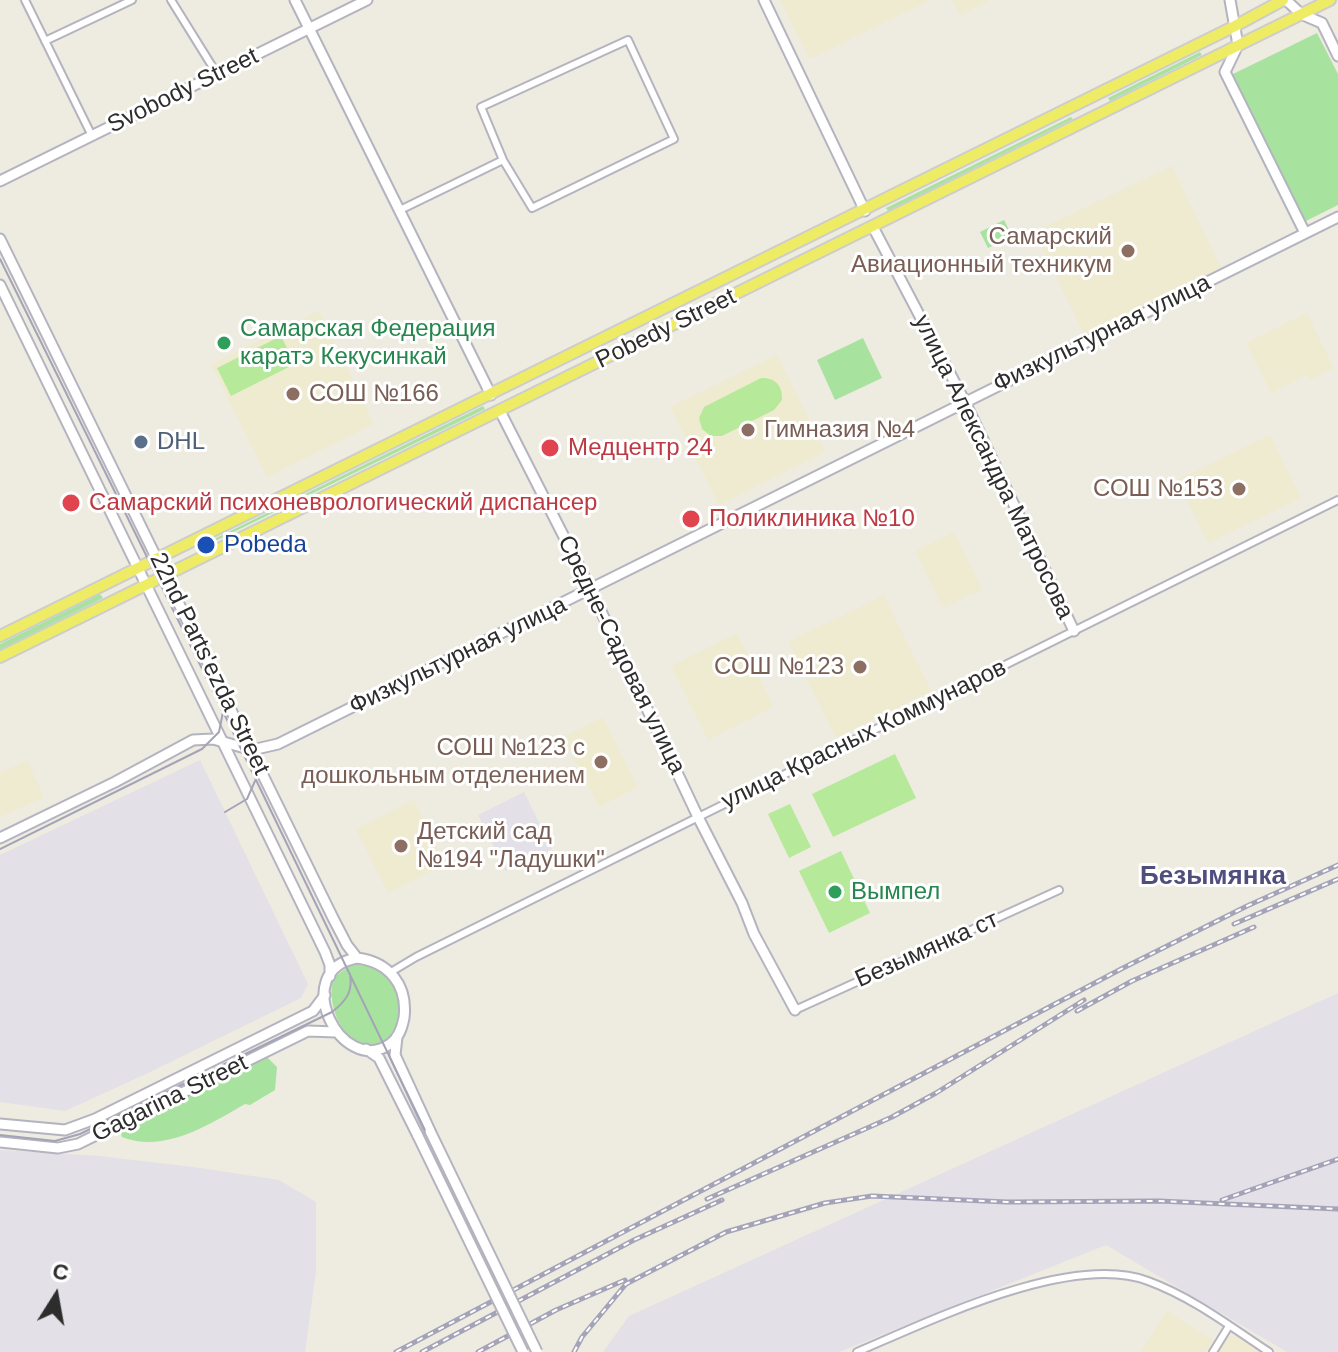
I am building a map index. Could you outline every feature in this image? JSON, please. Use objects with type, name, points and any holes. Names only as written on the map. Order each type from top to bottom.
[{"type":"main road","name":"Средне-Садовая улица","points":[[295,0],[591,590],[742,903],[754,934],[795,1010]]},
{"type":"main road","name":"Svobody Street","points":[[0,181],[367,0]]},
{"type":"main road","name":"улица Александра Матросова","points":[[764,0],[865,211],[965,402],[1074,631]]},
{"type":"main road","points":[[1230,0],[1238,45],[1225,72],[1305,233]]},
{"type":"main road","name":"Pobedy Street","points":[[0,636],[865,211],[1284,0]]},
{"type":"main road","points":[[1284,0],[1301,14],[1322,23],[1338,56]]},
{"type":"main road","name":"Pobedy Street","points":[[0,657],[1330,0]]},
{"type":"main road","points":[[1099,94],[1096,105],[1107,111]]},
{"type":"main road","points":[[1070,109],[1080,109],[1082,112],[1079,124]]},
{"type":"main road","name":"Физкультурная улица","points":[[252,750],[278,744],[1338,217]]},
{"type":"main road","name":"22nd Parts'ezda Street","points":[[0,239],[167,574],[333,918],[357,958]]},
{"type":"main road","name":"22nd Parts'ezda Street","points":[[0,285],[325,952],[330,976]]},
{"type":"main road","points":[[199,539],[193,546],[194,550],[207,554]]},
{"type":"main road","points":[[94,591],[104,590],[108,593],[109,598],[103,605]]},
{"type":"main road","points":[[0,838],[193,740],[213,739],[252,750]]},
{"type":"main road","points":[[366,1049],[385,1047],[397,1037],[401,1031],[405,1004],[402,991],[391,972],[375,961],[357,958],[341,963],[330,976],[325,1011],[336,1032],[379,1058],[523,1352]]},
{"type":"main road","name":"Gagarina Street","points":[[0,1124],[65,1130],[95,1119],[313,1011],[325,995]]},
{"type":"main road","name":"Gagarina Street","points":[[0,1142],[58,1148],[78,1144],[308,1031],[336,1032]]},
{"type":"main road","points":[[397,1037],[395,1055],[537,1352]]},
{"type":"street","points":[[25,0],[92,136]]},
{"type":"street","points":[[45,41],[132,0]]},
{"type":"street","points":[[171,0],[217,74]]},
{"type":"street","points":[[628,40],[674,139],[532,208],[503,160],[481,107],[628,40]]},
{"type":"street","points":[[400,210],[503,160]]},
{"type":"street","name":"улица Красных Коммунаров","points":[[391,972],[425,952],[1338,500]]},
{"type":"street","name":"Безымянка ст","points":[[795,1010],[1059,890]]},
{"type":"street","points":[[857,1352],[988,1298],[1081,1275],[1122,1274],[1147,1280],[1179,1295],[1269,1352]]},
{"type":"street","points":[[1213,1352],[1229,1326]]},
{"type":"shaded area","points":[[780,0],[930,0],[810,59]]},
{"type":"shaded area","points":[[952,0],[991,0],[960,15]]},
{"type":"shaded area","name":"Самарский Авиационный техникум","points":[[1172,166],[1222,270],[1085,336],[1034,232]]},
{"type":"shaded area","name":"СОШ №166","points":[[319,311],[374,424],[267,477],[211,364]]},
{"type":"shaded area","points":[[1307,313],[1334,368],[1310,380],[1307,375],[1271,393],[1246,343]]},
{"type":"shaded area","name":"Гимназия №4","points":[[777,355],[825,452],[719,505],[670,407]]},
{"type":"shaded area","name":"СОШ №153","points":[[1270,435],[1301,498],[1208,543],[1177,480]]},
{"type":"shaded area","points":[[954,532],[982,589],[943,608],[915,551]]},
{"type":"shaded area","name":"СОШ №123","points":[[884,595],[931,691],[836,738],[788,642]]},
{"type":"shaded area","points":[[737,633],[774,707],[708,740],[671,666]]},
{"type":"shaded area","name":"СОШ №123 с дошкольным отделением","points":[[603,717],[638,787],[599,807],[563,737]]},
{"type":"shaded area","points":[[27,760],[44,797],[0,817],[0,773]]},
{"type":"shaded area","points":[[200,760],[308,984],[301,998],[65,1111],[0,1102],[0,855]]},
{"type":"shaded area","points":[[524,792],[552,849],[506,871],[478,815]]},
{"type":"shaded area","name":"Детский сад №194 \"Ладушки\"","points":[[414,800],[446,864],[388,893],[356,829]]},
{"type":"shaded area","points":[[1338,993],[1338,1352],[1287,1352],[1106,1245],[839,1352],[603,1352],[629,1316]]},
{"type":"shaded area","points":[[0,1150],[99,1156],[279,1180],[316,1202],[316,1271],[305,1352],[0,1352]]},
{"type":"shaded area","points":[[1167,1311],[1213,1340],[1205,1352],[1140,1352]]},
{"type":"shaded area","points":[[1236,1335],[1262,1352],[1216,1352],[1225,1337]]},
{"type":"green space","points":[[1317,33],[1338,74],[1338,205],[1304,222],[1231,75]]},
{"type":"green space","points":[[1200,52],[1202,55],[1110,101],[1108,98]]},
{"type":"green space","points":[[1071,117],[1073,119],[888,211],[886,208]]},
{"type":"green space","points":[[1004,220],[1012,236],[988,248],[980,232]]},
{"type":"green space","points":[[281,336],[295,364],[231,396],[217,368]]},
{"type":"green space","points":[[863,338],[882,378],[835,400],[817,360]]},
{"type":"green space","points":[[761,378],[774,381],[781,391],[782,400],[774,410],[722,436],[711,436],[702,429],[699,418],[704,407]]},
{"type":"green space","points":[[483,406],[485,409],[201,548],[202,545]]},
{"type":"green space","points":[[100,594],[103,598],[0,650],[0,644]]},
{"type":"green space","points":[[895,754],[916,798],[833,837],[812,794]]},
{"type":"green space","points":[[790,804],[811,847],[789,858],[768,814]]},
{"type":"green space","name":"Вымпел","points":[[841,851],[870,913],[829,933],[799,871]]},
{"type":"green space","points":[[367,963],[383,972],[392,984],[400,1011],[397,1029],[392,1037],[371,1045],[359,1043],[342,1027],[332,1002],[331,990],[333,978],[352,964]]},
{"type":"green space","points":[[267,1057],[277,1067],[275,1090],[250,1105],[245,1104],[202,1128],[170,1139],[154,1142],[122,1137],[120,1128]]},
{"type":"tram line","points":[[0,259],[216,697],[532,1352]]},
{"type":"tram line","points":[[0,849],[202,749],[219,732],[223,712]]},
{"type":"tram line","points":[[225,812],[247,799],[255,781]]},
{"type":"tram line","points":[[0,1135],[55,1141],[80,1134],[332,1012],[347,996],[350,974]]},
{"type":"railway","points":[[396,1352],[1123,968],[1338,865]]},
{"type":"railway","points":[[1234,924],[1338,879]]},
{"type":"railway","points":[[1077,1011],[1132,981],[1254,927]]},
{"type":"railway","points":[[707,1199],[892,1117],[936,1093],[1084,1000]]},
{"type":"railway","points":[[1222,1200],[1338,1159]]},
{"type":"railway","points":[[574,1352],[582,1337],[626,1284],[726,1232],[825,1203],[872,1196],[1007,1202],[1159,1201],[1338,1209]]},
{"type":"railway","points":[[422,1352],[634,1240],[722,1200]]},
{"type":"railway","points":[[478,1352],[556,1310],[625,1280]]},
{"type":"place","name":"Самарский Авиационный техникум","points":[[1128,251]]},
{"type":"place","name":"Самарская Федерация каратэ Кекусинкай","points":[[224,343]]},
{"type":"place","name":"СОШ №166","points":[[293,394]]},
{"type":"place","name":"Гимназия №4","points":[[748,430]]},
{"type":"place","name":"DHL","points":[[141,442]]},
{"type":"place","name":"Медцентр 24","points":[[550,448]]},
{"type":"place","name":"СОШ №153","points":[[1239,489]]},
{"type":"place","name":"Самарский психоневрологический диспансер","points":[[71,503]]},
{"type":"place","name":"Поликлиника №10","points":[[691,519]]},
{"type":"place","name":"Pobeda","points":[[206,545]]},
{"type":"place","name":"СОШ №123","points":[[860,667]]},
{"type":"place","name":"СОШ №123 с дошкольным отделением","points":[[601,762]]},
{"type":"place","name":"Детский сад №194 \"Ладушки\"","points":[[401,846]]},
{"type":"place","name":"Вымпел","points":[[835,892]]},
{"type":"district","name":"Безымянка","points":[[1213,877]]}]
